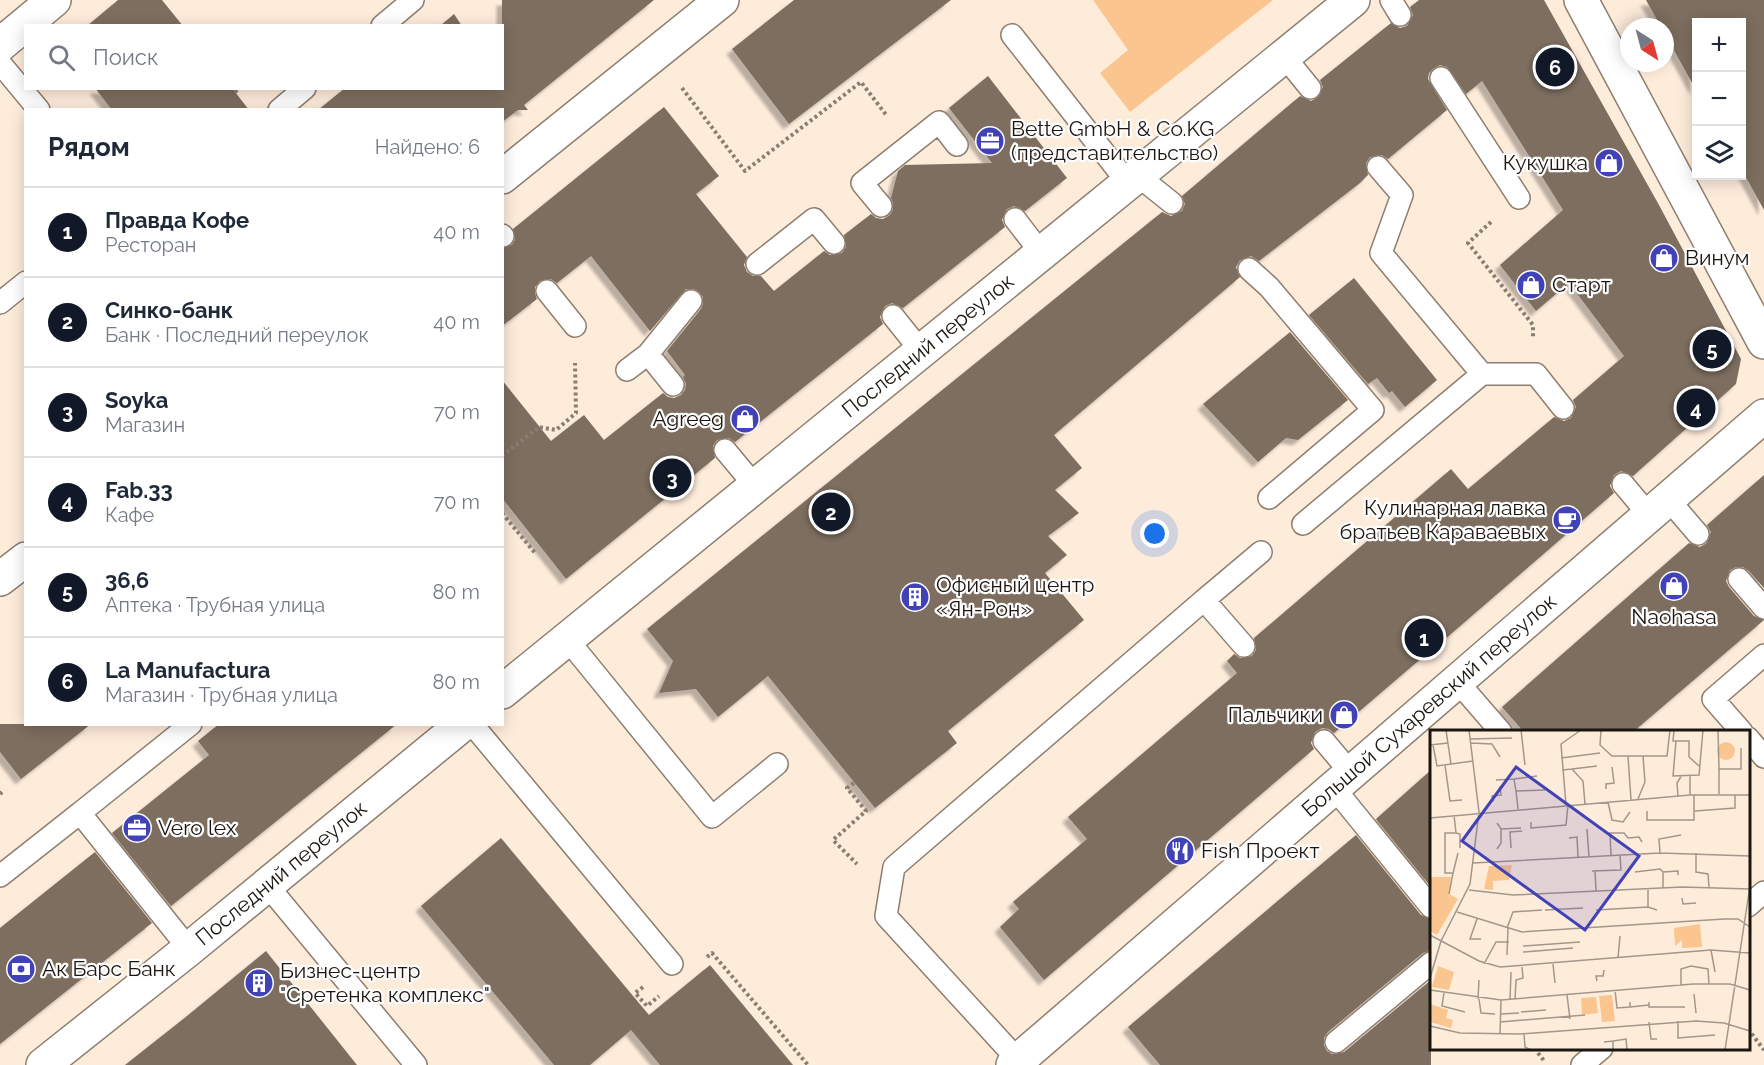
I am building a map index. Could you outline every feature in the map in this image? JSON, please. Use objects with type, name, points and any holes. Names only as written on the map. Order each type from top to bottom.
[{"type":"street","points":[[25,24],[54,0]]},
{"type":"street","points":[[504,175],[722,0]]},
{"type":"street","name":"Последний переулок","points":[[504,690],[1353,0]]},
{"type":"street","points":[[1581,0],[1764,342]]},
{"type":"street","points":[[0,45],[24,25]]},
{"type":"street","name":"Большой Сухаревский переулок","points":[[1027,1060],[1342,780],[1764,416]]},
{"type":"street","points":[[0,579],[24,561]]},
{"type":"street","name":"Последний переулок","points":[[43,1065],[189,949],[461,726]]},
{"type":"lane","points":[[384,24],[413,0]]},
{"type":"lane","points":[[1012,35],[1132,179],[1172,203]]},
{"type":"lane","points":[[1284,56],[1310,88]]},
{"type":"lane","points":[[0,63],[37,108]]},
{"type":"lane","points":[[1441,78],[1519,198]]},
{"type":"lane","points":[[286,107],[304,90]]},
{"type":"lane","points":[[881,206],[862,183],[939,122],[957,145]]},
{"type":"lane","points":[[1378,167],[1402,195],[1382,254],[1482,374]]},
{"type":"lane","points":[[757,264],[814,219],[834,243]]},
{"type":"lane","points":[[1015,219],[1041,253]]},
{"type":"lane","points":[[1249,269],[1269,287],[1373,410],[1269,498]]},
{"type":"lane","points":[[0,303],[24,284]]},
{"type":"lane","points":[[547,291],[575,327]]},
{"type":"lane","points":[[627,370],[648,354],[691,301]]},
{"type":"lane","points":[[893,316],[921,351]]},
{"type":"lane","points":[[648,354],[673,385]]},
{"type":"lane","points":[[1303,524],[1482,374],[1536,374],[1563,408]]},
{"type":"lane","points":[[725,450],[755,486]]},
{"type":"lane","points":[[1623,484],[1698,534]]},
{"type":"lane","points":[[1027,1060],[886,916],[894,867],[1261,552]]},
{"type":"lane","points":[[1739,579],[1764,608]]},
{"type":"lane","points":[[1204,600],[1244,646]]},
{"type":"lane","points":[[567,639],[712,817],[777,764]]},
{"type":"lane","points":[[1740,730],[1713,699],[1764,654]]},
{"type":"lane","points":[[1457,681],[1499,730]]},
{"type":"lane","points":[[0,876],[189,726]]},
{"type":"lane","points":[[474,726],[672,964]]},
{"type":"lane","points":[[1749,739],[1764,757]]},
{"type":"lane","points":[[1324,741],[1342,780],[1430,906]]},
{"type":"lane","points":[[80,813],[189,949]]},
{"type":"lane","points":[[267,885],[416,1065]]},
{"type":"lane","points":[[1749,905],[1764,892]]},
{"type":"lane","points":[[1336,1042],[1430,964]]},
{"type":"lane","points":[[1582,1065],[1600,1050]]},
{"type":"path","points":[[676,80],[745,171],[861,82],[884,111]]},
{"type":"path","points":[[1519,198],[1468,243],[1533,325],[1536,374]]},
{"type":"path","points":[[504,454],[539,427],[556,430],[576,413],[575,327]]},
{"type":"path","points":[[504,515],[535,553]]},
{"type":"path","points":[[834,840],[866,811],[847,788],[854,783]]},
{"type":"path","points":[[712,953],[808,1065]]},
{"type":"path","points":[[1749,1030],[1764,1050]]},
{"type":"path","points":[[1538,1053],[1547,1065]]},
{"type":"shaded area","points":[[1093,0],[1273,0],[1130,112],[1100,73],[1128,50]]},
{"type":"building","points":[[118,0],[162,0],[181,24],[89,24]]},
{"type":"building","points":[[502,0],[654,0],[524,105],[528,110],[518,110],[504,120],[504,108],[320,108],[343,90],[504,90],[504,24],[502,24]]},
{"type":"building","points":[[794,0],[951,0],[789,124],[732,49]]},
{"type":"building","points":[[1419,0],[1544,0],[1659,205],[1741,359],[1736,384],[1633,476],[1621,471],[1614,475],[1610,486],[1614,493],[1444,640],[1431,625],[1431,650],[1334,733],[1322,728],[1315,732],[1311,743],[1314,749],[1044,980],[1000,927],[1019,909],[1013,902],[1087,839],[1068,817],[1237,673],[1227,661],[1234,654],[1240,658],[1252,656],[1256,650],[1254,638],[1451,469],[1468,489],[1554,417],[1564,421],[1571,418],[1576,407],[1573,400],[1624,356],[1569,283],[1536,311],[1500,265],[1563,210],[1482,81],[1466,94],[1447,67],[1440,65],[1434,68],[1429,73],[1428,79],[1447,110],[1388,159],[1382,155],[1370,157],[1366,163],[1368,175],[1360,183],[1259,261],[1251,256],[1240,260],[1236,267],[1240,277],[1054,435],[1082,468],[1055,490],[1079,513],[1048,536],[1067,555],[1045,573],[1084,620],[948,731],[957,743],[875,808],[768,676],[718,717],[696,689],[659,693],[673,661],[647,629],[1162,212],[1171,216],[1182,211],[1185,204],[1182,196],[1300,96],[1311,101],[1318,97],[1323,87],[1320,80],[1391,23],[1400,28],[1407,26],[1413,15],[1410,7]]},
{"type":"building","points":[[1646,0],[1764,0],[1764,210],[1746,177],[1746,18],[1692,18],[1692,83],[1674,50],[1674,18],[1656,18]]},
{"type":"building","points":[[454,14],[461,24],[442,24]]},
{"type":"building","points":[[988,76],[1067,178],[1025,211],[1014,206],[1007,209],[1002,220],[1005,227],[903,308],[892,303],[885,306],[880,317],[883,324],[735,442],[729,438],[717,440],[713,446],[715,458],[566,579],[504,501],[504,382],[551,441],[584,415],[604,440],[663,393],[674,398],[685,390],[686,384],[683,377],[685,375],[667,351],[701,309],[703,297],[694,289],[686,289],[650,331],[591,256],[557,283],[551,279],[540,281],[535,287],[537,299],[504,324],[504,247],[512,245],[515,240],[513,229],[664,107],[719,176],[696,194],[747,257],[744,265],[747,272],[753,276],[761,276],[774,291],[824,251],[830,255],[842,253],[846,247],[844,235],[871,214],[883,219],[890,215],[893,210],[891,198],[898,171],[905,165],[992,163],[949,108]]},
{"type":"building","points":[[97,90],[234,90],[247,108],[110,108]]},
{"type":"building","points":[[1354,278],[1437,380],[1405,407],[1377,378],[1368,384],[1309,315]]},
{"type":"building","points":[[1290,332],[1348,400],[1298,440],[1286,438],[1258,462],[1203,404]]},
{"type":"building","points":[[1764,475],[1764,588],[1743,567],[1730,570],[1726,581],[1754,616],[1764,620],[1635,730],[1522,730],[1502,707],[1689,543],[1700,547],[1707,543],[1711,532],[1707,525]]},
{"type":"building","points":[[0,724],[88,726],[21,779],[0,752]]},
{"type":"building","points":[[217,726],[395,726],[171,906],[112,833],[209,755],[198,741]]},
{"type":"building","points":[[1430,771],[1430,886],[1376,819]]},
{"type":"building","points":[[1356,835],[1421,915],[1430,919],[1430,951],[1423,953],[1328,1032],[1324,1038],[1324,1045],[1332,1054],[1344,1052],[1430,981],[1431,1065],[1160,1065],[1128,1027]]},
{"type":"building","points":[[501,838],[649,1015],[710,965],[793,1065],[660,1065],[631,1030],[590,1065],[554,1065],[421,906]]},
{"type":"building","points":[[95,852],[152,923],[0,1044],[0,928]]},
{"type":"building","name":"Бизнес-центр \"Сретенка комплекс\"","points":[[266,951],[357,1065],[125,1065],[187,1016]]},
{"type":"place","name":"La Manufactura","points":[[1555,67]]},
{"type":"place","name":"Bette GmbH & Co.KG (представительство)","points":[[990,141]]},
{"type":"place","name":"Кукушка","points":[[1609,163]]},
{"type":"place","name":"Винум","points":[[1664,258]]},
{"type":"place","name":"Старт","points":[[1531,285]]},
{"type":"place","name":"36,6","points":[[1712,349]]},
{"type":"place","name":"Fab.33","points":[[1696,408]]},
{"type":"place","name":"Agreeg","points":[[745,419]]},
{"type":"place","name":"Soyka","points":[[672,478]]},
{"type":"place","name":"Синко-банк","points":[[831,512]]},
{"type":"place","name":"Кулинарная лавка братьев Караваевых","points":[[1567,520]]},
{"type":"place","name":"Naohasa","points":[[1674,586]]},
{"type":"place","name":"Офисный центр «Ян-Рон»","points":[[915,597]]},
{"type":"place","name":"Правда Кофе","points":[[1424,638]]},
{"type":"place","name":"Пальчики","points":[[1344,715]]},
{"type":"place","name":"Vero lex","points":[[137,828]]},
{"type":"place","name":"Fish Проект","points":[[1180,851]]},
{"type":"place","name":"Ак Барс Банк","points":[[21,969]]},
{"type":"place","name":"Бизнес-центр \"Сретенка комплекс\"","points":[[259,983]]}]
